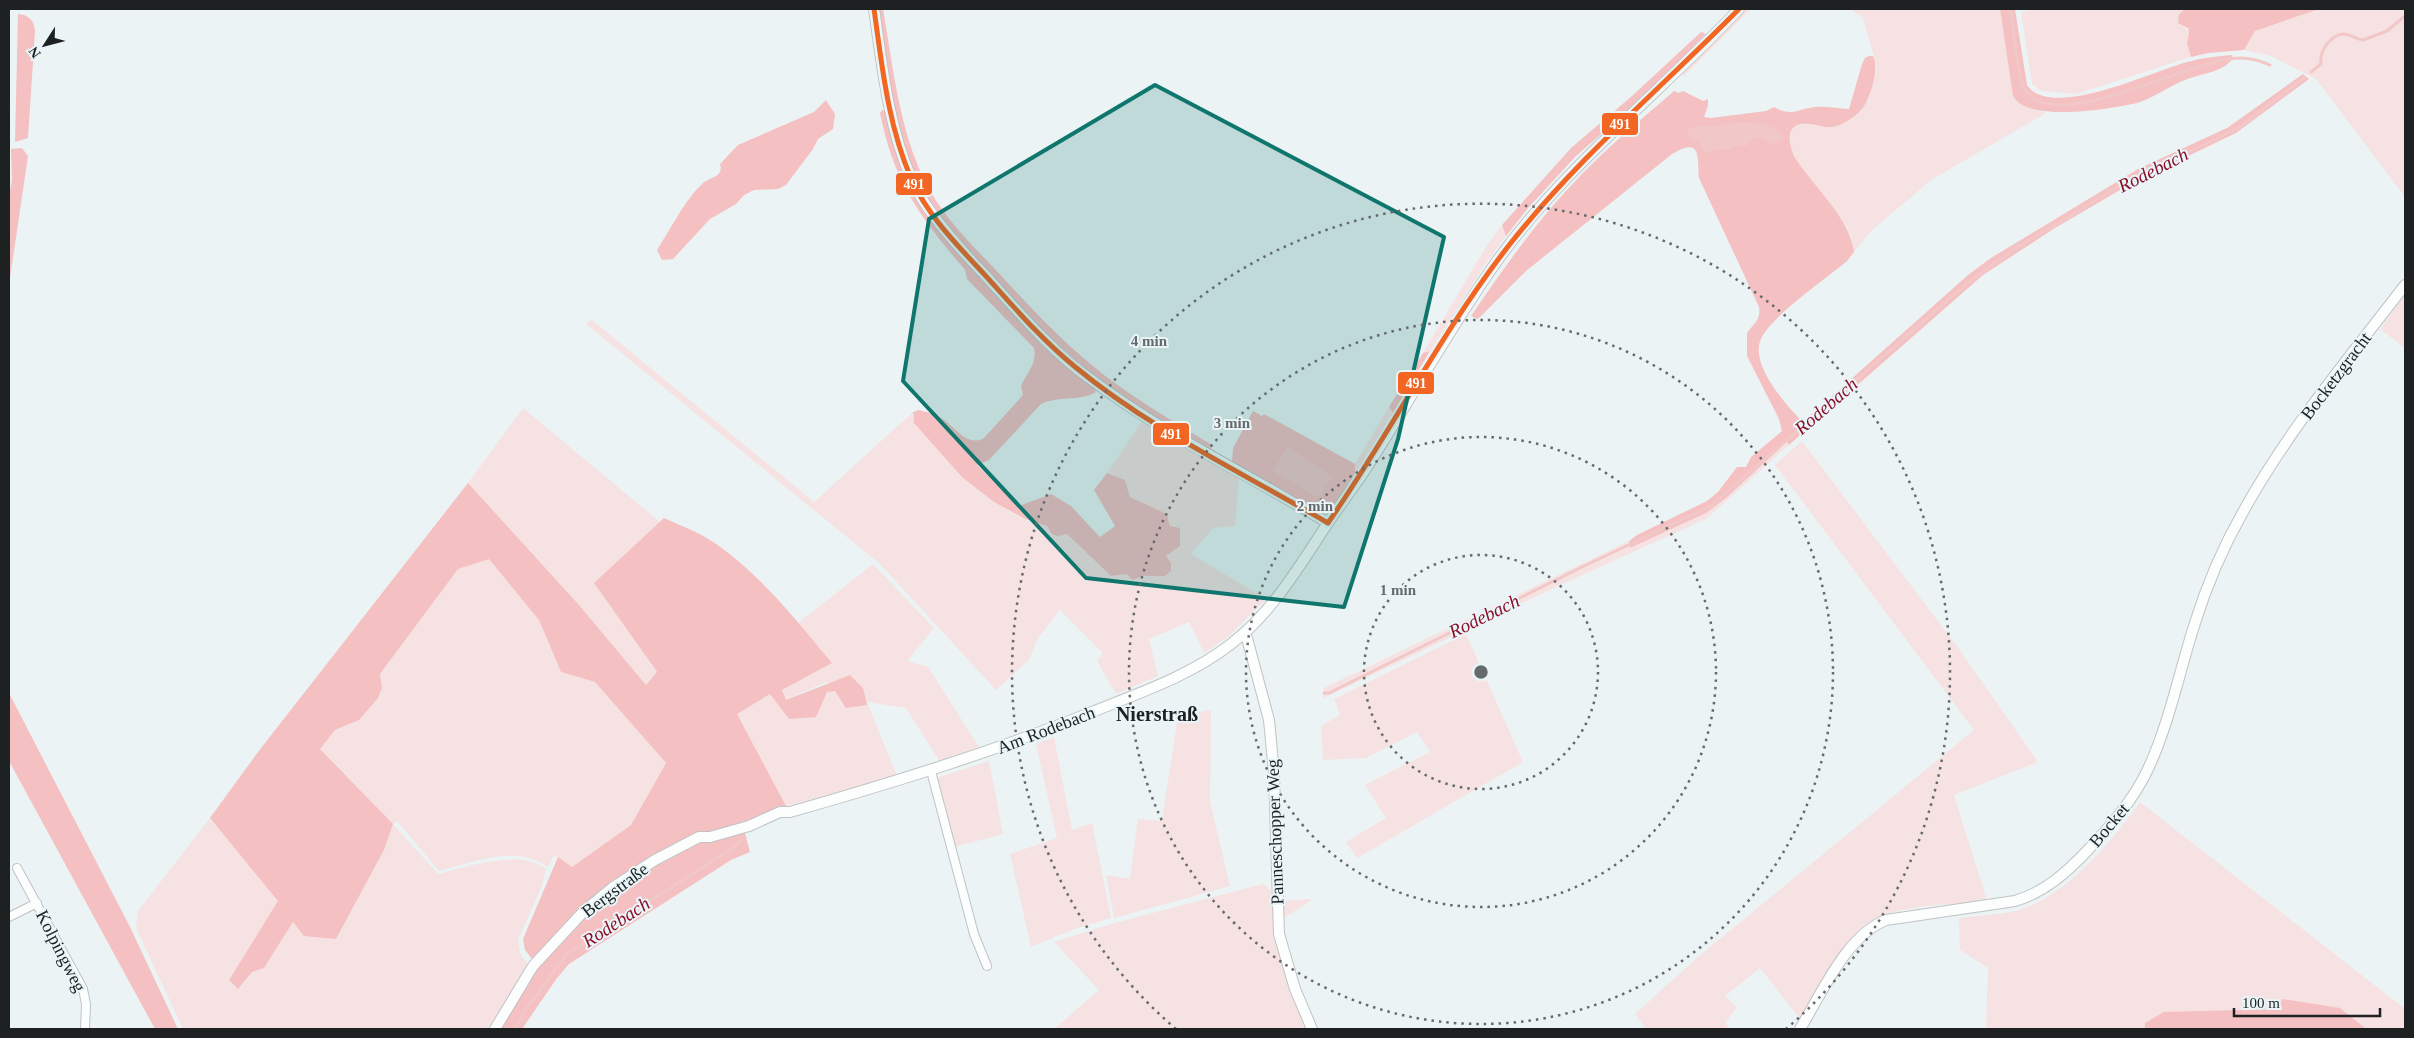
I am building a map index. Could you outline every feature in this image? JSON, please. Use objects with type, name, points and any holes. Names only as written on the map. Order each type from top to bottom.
[{"type":"street","points":[[874,9],[890,112],[900,149],[911,179],[958,246],[1046,341],[1088,378],[1148,418],[1328,523]]},
{"type":"street","name":"Am Rodebach","points":[[780,812],[790,812],[931,771],[1031,737],[1173,679],[1206,661],[1243,634],[1261,617],[1284,589],[1366,468],[1479,286],[1538,209],[1586,157],[1670,78],[1739,9]]},
{"type":"street","name":"Bocketzgracht","points":[[2268,468],[2310,409],[2405,285]]},
{"type":"street","name":"Bocket","points":[[1800,1029],[1849,949],[1868,929],[1886,920],[2015,901],[2032,896],[2063,874],[2121,815],[2147,771],[2158,746],[2194,624],[2219,560],[2268,468]]},
{"type":"street","name":"Panneschopper Weg","points":[[1243,634],[1247,638],[1261,683],[1269,720],[1274,773],[1279,934],[1295,990],[1312,1029]]},
{"type":"street","points":[[931,771],[974,934],[987,966]]},
{"type":"street","name":"Bergstraße","points":[[495,1029],[534,966],[584,911],[612,888],[655,860],[699,837],[710,837],[749,826],[754,821],[780,812]]},
{"type":"street","name":"Kolpingweg","points":[[17,868],[84,989],[86,1004],[85,1029]]},
{"type":"street","name":"Kolpingweg","points":[[9,917],[37,903]]},
{"type":"highlighted area","points":[[1155,85],[1444,237],[1398,439],[1344,607],[1086,578],[903,381],[929,219]]},
{"type":"shaded area","points":[[878,9],[883,9],[898,97],[916,161],[931,193],[947,216],[1019,295],[1074,350],[1130,394],[1212,445],[1211,449],[1130,400],[1099,379],[1070,355],[1017,303],[942,218],[918,181],[899,129],[890,89]]},
{"type":"shaded area","points":[[1746,9],[1751,9],[1683,77],[1683,73]]},
{"type":"shaded area","points":[[1850,9],[2000,9],[2013,96],[2017,102],[2046,113],[1931,180],[1871,231],[1847,261],[1854,252],[1849,232],[1839,216],[1808,179],[1799,165],[1792,152],[1790,139],[1793,127],[1799,124],[1832,127],[1870,91],[1877,67],[1863,18]]},
{"type":"shaded area","points":[[2000,9],[2015,9],[2027,85],[2039,95],[2057,98],[2079,96],[2127,83],[2193,61],[2232,55],[2233,58],[2218,70],[2185,80],[2137,103],[2090,111],[2052,112],[2035,109],[2021,104],[2013,96]]},
{"type":"shaded area","points":[[2036,9],[2185,9],[2184,25],[2189,33],[2187,43],[2191,57],[2076,94],[2041,91],[2032,84],[2021,12]]},
{"type":"shaded area","points":[[2185,9],[2319,9],[2255,31],[2244,50],[2208,53],[2191,57],[2187,43],[2188,28],[2178,23],[2179,14]]},
{"type":"shaded area","points":[[2319,9],[2405,9],[2405,197],[2316,79],[2271,56],[2244,50],[2255,31]]},
{"type":"shaded area","points":[[18,14],[30,19],[35,31],[28,138],[15,142]]},
{"type":"shaded area","points":[[1701,32],[1706,34],[1637,103],[1576,156],[1529,207],[1506,236],[1502,225],[1571,148],[1632,96]]},
{"type":"shaded area","points":[[1873,56],[1875,61],[1875,75],[1868,99],[1858,113],[1848,121],[1836,126],[1802,124],[1794,127],[1790,133],[1794,156],[1838,214],[1851,239],[1854,252],[1847,261],[1775,320],[1761,339],[1759,349],[1760,360],[1771,384],[1803,422],[1968,275],[1991,258],[2138,169],[2227,128],[2303,74],[2309,79],[2236,133],[2132,183],[2055,228],[1983,275],[1789,445],[1787,442],[1726,498],[1706,513],[1630,548],[1629,541],[1637,535],[1707,501],[1718,492],[1737,467],[1746,467],[1751,457],[1782,431],[1779,419],[1747,356],[1747,333],[1758,318],[1759,307],[1699,178],[1696,151],[1689,147],[1672,154],[1526,271],[1480,317],[1477,319],[1471,316],[1523,243],[1566,191],[1603,153],[1674,91],[1679,93],[1683,91],[1703,101],[1708,99],[1708,106],[1704,117],[1711,118],[1766,111],[1774,107],[1788,112],[1818,107],[1849,109],[1862,64],[1865,58]]},
{"type":"shaded area","points":[[826,100],[835,114],[833,129],[818,139],[813,149],[786,185],[778,189],[754,190],[744,195],[736,204],[710,219],[673,259],[662,260],[657,250],[684,207],[705,181],[720,172],[720,164],[738,145],[814,112]]},
{"type":"shaded area","points":[[882,110],[885,111],[907,182],[932,218],[1096,388],[1095,393],[1082,397],[1054,400],[1041,404],[989,460],[977,465],[1019,506],[1051,494],[1071,506],[1100,537],[1115,526],[1094,490],[1107,473],[1125,480],[1130,497],[1167,514],[1170,526],[1180,528],[1180,546],[1166,556],[1171,563],[1171,571],[1165,576],[1143,576],[1132,580],[1127,574],[1111,576],[1067,534],[1058,536],[1052,534],[1047,526],[1025,519],[994,502],[962,477],[914,423],[913,412],[919,410],[939,417],[967,438],[978,440],[984,438],[1023,395],[1021,386],[1033,364],[1035,354],[1034,348],[967,279],[965,270],[935,233],[911,198],[893,160],[880,113]]},
{"type":"shaded area","points":[[1730,123],[1767,125],[1780,132],[1784,138],[1773,144],[1759,137],[1752,139],[1747,146],[1736,145],[1730,149],[1718,149],[1707,154],[1702,148],[1700,141],[1690,138],[1687,134],[1689,129],[1702,125],[1717,127]]},
{"type":"shaded area","points":[[22,148],[28,156],[9,285],[11,149]]},
{"type":"shaded area","points":[[1502,225],[1506,236],[1482,269],[1430,351],[1423,353],[1487,245]]},
{"type":"shaded area","points":[[2405,295],[2405,348],[2380,329]]},
{"type":"shaded area","points":[[592,320],[814,502],[913,412],[912,417],[936,448],[963,476],[992,500],[1026,520],[1048,527],[1055,534],[1067,534],[1111,576],[1127,573],[1132,580],[1149,575],[1160,562],[1164,556],[1169,534],[1169,519],[1130,497],[1125,480],[1107,473],[1143,420],[1239,478],[1235,526],[1213,528],[1191,554],[1266,599],[1228,637],[1204,653],[1189,622],[1149,639],[1158,676],[1116,694],[1097,661],[1103,653],[1060,610],[1038,638],[1029,660],[996,690],[880,564],[586,324]]},
{"type":"shaded area","points":[[1430,351],[1393,413],[1389,407],[1423,353]]},
{"type":"shaded area","points":[[1389,407],[1393,413],[1355,474],[1355,464]]},
{"type":"shaded area","points":[[523,408],[660,522],[594,583],[657,673],[646,685],[579,605],[468,483]]},
{"type":"shaded area","points":[[1253,411],[1262,416],[1264,414],[1355,464],[1355,474],[1332,509],[1328,511],[1317,510],[1232,462],[1233,448]]},
{"type":"shaded area","points":[[1802,441],[1959,649],[2038,762],[1954,795],[1987,901],[1912,908],[1883,915],[1871,921],[1851,938],[1841,951],[1800,1019],[1760,968],[1725,996],[1737,1007],[1725,1023],[1730,1029],[1646,1029],[1635,1014],[1698,957],[1974,730],[1775,465]]},
{"type":"shaded area","points":[[1788,442],[1789,445],[1706,519],[1558,586],[1324,698],[1324,688],[1629,541],[1630,548],[1706,513],[1726,498]]},
{"type":"shaded area","points":[[1287,447],[1332,477],[1318,498],[1273,471]]},
{"type":"shaded area","points":[[468,483],[579,605],[646,685],[657,672],[594,583],[664,518],[705,537],[728,552],[775,597],[832,663],[782,690],[786,700],[850,675],[863,688],[867,705],[846,708],[835,691],[827,692],[816,717],[789,719],[770,694],[737,714],[786,806],[742,822],[750,852],[731,860],[569,964],[557,978],[522,1029],[500,1029],[529,980],[539,968],[525,950],[523,939],[558,857],[572,867],[631,825],[666,763],[595,682],[561,672],[539,620],[489,559],[458,569],[380,674],[382,688],[378,698],[359,720],[335,730],[320,749],[393,824],[384,850],[336,939],[304,936],[293,922],[264,968],[252,972],[238,989],[229,980],[278,901],[210,818],[258,752]]},
{"type":"shaded area","points":[[489,558],[539,620],[561,672],[595,682],[666,763],[631,825],[572,867],[554,855],[548,867],[536,860],[509,856],[481,860],[439,871],[397,821],[393,824],[320,749],[335,730],[359,720],[382,688],[380,674],[458,569]]},
{"type":"shaded area","points":[[873,564],[934,628],[907,661],[928,667],[979,747],[940,762],[906,708],[867,702],[897,776],[786,806],[736,714],[770,694],[816,717],[826,692],[834,691],[867,705],[826,682],[786,700],[782,690],[832,663],[798,623]]},
{"type":"shaded area","points":[[1466,634],[1523,762],[1357,858],[1346,842],[1386,818],[1365,785],[1430,752],[1417,732],[1366,758],[1323,760],[1321,726],[1340,715],[1334,699]]},
{"type":"shaded area","points":[[9,693],[130,927],[178,1029],[155,1029],[9,761]]},
{"type":"shaded area","points":[[1211,710],[1210,801],[1230,886],[1114,918],[1106,875],[1130,879],[1138,819],[1162,821],[1178,716]]},
{"type":"shaded area","points":[[1054,737],[1072,830],[1092,823],[1111,918],[1074,929],[1031,947],[1010,854],[1057,838],[1036,744]]},
{"type":"shaded area","points":[[989,761],[1003,834],[954,847],[937,778]]},
{"type":"shaded area","points":[[2140,802],[2405,1009],[2405,1029],[1986,1029],[1988,968],[1960,950],[1959,918],[2011,912],[2028,907],[2060,889],[2104,847]]},
{"type":"shaded area","points":[[210,818],[279,901],[229,980],[238,989],[252,972],[264,968],[293,922],[336,939],[384,850],[393,824],[438,874],[493,861],[508,860],[523,860],[535,863],[546,869],[541,888],[518,940],[520,953],[528,965],[488,1029],[183,1029],[136,928],[138,911]]},
{"type":"shaded area","points":[[1263,884],[1273,893],[1279,946],[1289,979],[1309,1029],[1054,1029],[1099,990],[1054,942],[1111,924]]},
{"type":"shaded area","points":[[1313,899],[1281,920],[1280,901]]},
{"type":"shaded area","points":[[2282,999],[2340,1008],[2366,1029],[2145,1029],[2145,1023],[2164,1012],[2279,1009]]},
{"type":"waterway","points":[[2011,9],[2019,72],[2024,88],[2040,101],[2063,105],[2092,101],[2219,61],[2245,58],[2270,65]]},
{"type":"waterway","name":"Rodebach","points":[[2311,72],[2321,64],[2324,49],[2334,37],[2346,34],[2363,40],[2387,31],[2405,16]]},
{"type":"waterway","name":"Rodebach","points":[[1324,693],[1329,693],[1584,566],[1711,506],[1970,281],[2013,250],[2135,177],[2237,129],[2303,77]]},
{"type":"waterway","name":"Rodebach","points":[[515,1029],[526,1009],[567,954],[733,848],[741,840]]},
{"type":"transit line","name":"491","points":[[874,9],[891,116],[903,158],[925,205],[953,241],[1062,356],[1104,389],[1166,431],[1328,523]]},
{"type":"transit line","name":"491","points":[[1328,523],[1461,312],[1510,244],[1536,212],[1592,152],[1739,9]]},
{"type":"district","name":"Nierstraß","points":[[1157,714]]}]
